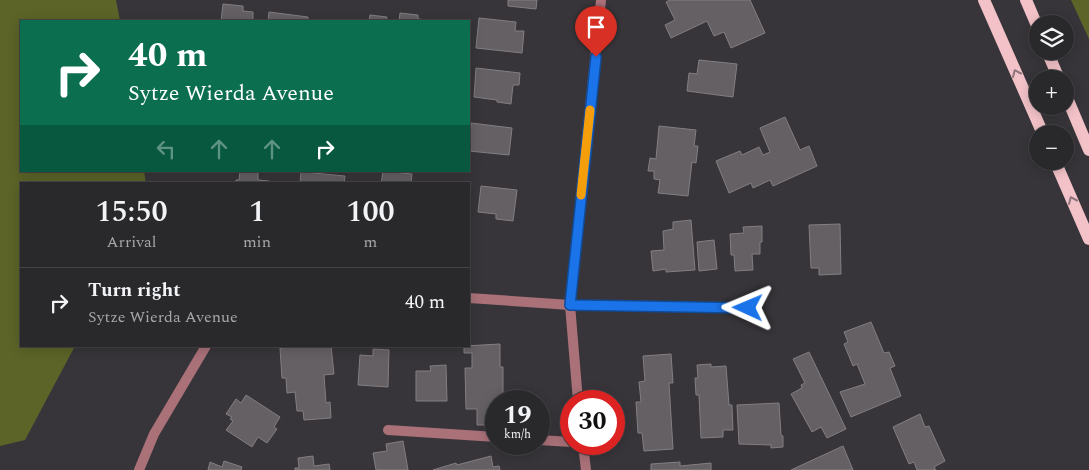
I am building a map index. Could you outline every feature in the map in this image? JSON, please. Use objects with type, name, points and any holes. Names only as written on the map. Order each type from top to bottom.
[{"type":"main road","points":[[984,0],[1038,125]]},
{"type":"main road","points":[[1026,0],[1032,15]]},
{"type":"main road","points":[[1074,114],[1089,150]]},
{"type":"main road","points":[[1059,170],[1089,239]]},
{"type":"street","points":[[577,390],[570,305],[601,0]]},
{"type":"street","points":[[470,298],[570,305],[748,308]]},
{"type":"street","points":[[139,470],[154,434],[205,347]]},
{"type":"street","points":[[388,430],[485,436]]},
{"type":"street","points":[[584,455],[586,470]]},
{"type":"green space","points":[[0,0],[116,0],[120,20],[20,20],[20,172],[144,172],[146,182],[20,182],[20,347],[74,347],[25,440],[0,446]]},
{"type":"green space","points":[[1071,0],[1089,0],[1089,39]]},
{"type":"building","points":[[508,0],[537,0],[536,9],[508,6]]},
{"type":"building","points":[[670,0],[750,0],[765,33],[731,48],[724,32],[714,36],[707,21],[671,38],[665,25],[675,20],[666,2]]},
{"type":"building","points":[[223,4],[243,6],[243,11],[253,12],[253,20],[221,20]]},
{"type":"building","points":[[269,12],[308,17],[308,20],[268,20]]},
{"type":"building","points":[[400,13],[418,15],[418,19],[429,20],[399,20]]},
{"type":"building","points":[[370,15],[387,17],[386,20],[369,20]]},
{"type":"building","points":[[479,18],[516,22],[515,31],[524,31],[522,53],[476,48]]},
{"type":"building","points":[[699,60],[737,64],[733,97],[687,91],[689,73],[697,74]]},
{"type":"building","points":[[476,68],[520,73],[519,85],[513,85],[511,104],[474,97]]},
{"type":"building","points":[[785,117],[800,150],[809,146],[817,166],[773,186],[770,180],[753,188],[751,183],[729,193],[716,161],[740,151],[742,155],[759,147],[763,155],[770,152],[760,128]]},
{"type":"building","points":[[471,123],[512,128],[509,155],[470,151]]},
{"type":"building","points":[[659,126],[696,130],[694,146],[698,146],[696,163],[692,162],[688,196],[658,193],[660,180],[654,179],[654,171],[648,171],[650,158],[656,159]]},
{"type":"building","points":[[240,172],[258,172],[258,180],[269,182],[236,182],[239,180]]},
{"type":"building","points":[[301,172],[345,176],[344,182],[300,182]]},
{"type":"building","points":[[383,172],[412,174],[411,182],[381,182]]},
{"type":"building","points":[[481,186],[517,190],[513,221],[496,219],[496,214],[478,212]]},
{"type":"building","points":[[691,220],[695,270],[666,272],[666,269],[653,271],[651,251],[664,250],[663,231],[673,229],[673,222]]},
{"type":"building","points":[[840,224],[841,274],[819,275],[819,268],[811,268],[809,225]]},
{"type":"building","points":[[762,226],[760,254],[752,254],[753,270],[735,271],[734,255],[731,255],[730,234],[744,233],[743,227]]},
{"type":"building","points":[[714,240],[717,269],[699,271],[697,242]]},
{"type":"building","points":[[871,322],[884,353],[889,352],[895,366],[890,368],[901,396],[851,417],[840,392],[865,384],[857,364],[853,366],[844,344],[848,342],[844,332]]},
{"type":"building","points":[[500,344],[503,390],[485,390],[485,425],[477,425],[477,409],[466,409],[465,368],[472,368],[472,353],[464,353],[464,347]]},
{"type":"building","points":[[331,347],[334,374],[324,375],[326,403],[330,402],[331,418],[304,420],[303,411],[297,411],[295,392],[287,393],[286,378],[282,378],[280,348]]},
{"type":"building","points":[[373,349],[389,350],[388,387],[358,385],[360,355],[373,356]]},
{"type":"building","points":[[809,352],[846,429],[827,438],[821,427],[812,432],[791,394],[802,388],[801,385],[805,383],[793,359]]},
{"type":"building","points":[[671,354],[673,383],[669,383],[673,449],[644,451],[642,433],[638,433],[636,402],[641,402],[639,382],[645,381],[643,356]]},
{"type":"building","points":[[711,364],[711,367],[726,366],[729,405],[732,405],[733,430],[723,430],[723,437],[701,438],[699,395],[696,395],[695,378],[698,378],[697,365]]},
{"type":"building","points":[[446,365],[447,401],[416,401],[416,371],[431,371],[430,366]]},
{"type":"building","points":[[246,395],[280,417],[274,427],[277,429],[267,443],[258,437],[252,447],[226,430],[233,421],[230,419],[232,417],[226,414],[236,399],[241,403]]},
{"type":"building","points":[[779,403],[783,447],[771,448],[771,445],[739,444],[737,405]]},
{"type":"building","points":[[920,414],[925,427],[929,426],[945,461],[934,467],[936,470],[917,470],[914,462],[909,464],[893,427]]},
{"type":"building","points":[[403,441],[408,470],[376,470],[373,453],[387,451],[386,444]]},
{"type":"building","points":[[843,446],[853,470],[791,470]]},
{"type":"building","points":[[313,456],[314,466],[329,464],[330,470],[295,470],[295,468],[299,468],[298,458]]},
{"type":"building","points":[[491,456],[493,467],[499,466],[500,470],[433,470],[456,463],[457,465]]},
{"type":"building","points":[[224,461],[242,467],[241,470],[208,470],[210,462],[222,467]]},
{"type":"building","points":[[680,462],[680,466],[711,463],[711,470],[651,470],[651,464]]},
{"type":"slow traffic","points":[[581,195],[590,110]]},
{"type":"route","points":[[596,57],[570,305],[748,308]]}]
